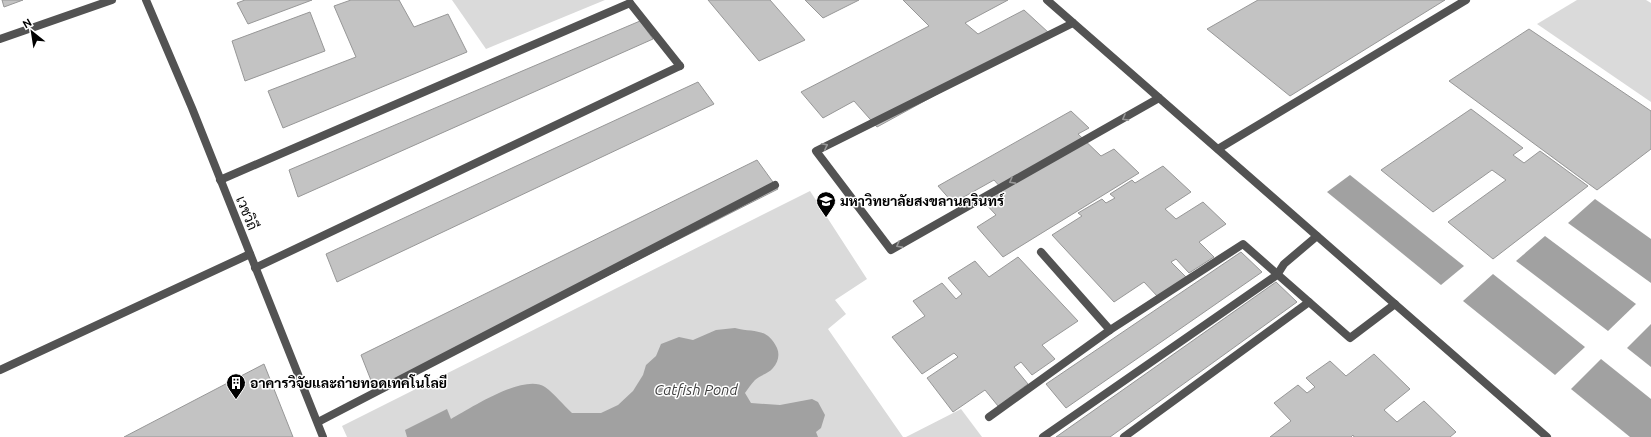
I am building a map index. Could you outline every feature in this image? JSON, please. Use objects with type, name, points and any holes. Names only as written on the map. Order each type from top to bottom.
[{"type":"street","points":[[0,39],[112,0]]},
{"type":"street","name":"เวชวิถี","points":[[146,0],[192,108],[324,437]]},
{"type":"street","points":[[1047,0],[1547,437]]},
{"type":"street","points":[[1218,149],[1466,0]]},
{"type":"street","points":[[220,180],[630,3],[680,66],[255,268]]},
{"type":"street","points":[[1073,23],[816,151],[891,250],[1159,98]]},
{"type":"street","points":[[318,422],[775,185]]},
{"type":"street","points":[[1043,437],[1277,275],[1284,264],[1317,236]]},
{"type":"street","points":[[989,417],[1110,330],[1242,244],[1350,338],[1395,304]]},
{"type":"street","points":[[1041,252],[1110,330]]},
{"type":"street","points":[[0,370],[250,254]]},
{"type":"street","points":[[1124,437],[1309,302]]},
{"type":"shaded area","points":[[452,0],[605,0],[486,49]]},
{"type":"shaded area","points":[[1577,0],[1646,0],[1651,3],[1651,102],[1537,24]]},
{"type":"shaded area","points":[[810,191],[867,279],[835,300],[846,314],[828,329],[903,437],[347,437],[342,426]]},
{"type":"shaded area","points":[[961,409],[982,437],[906,437]]},
{"type":"water","points":[[1350,175],[1464,266],[1441,285],[1327,192]]},
{"type":"water","points":[[1595,199],[1651,239],[1651,283],[1568,223]]},
{"type":"water","points":[[1545,236],[1636,304],[1608,331],[1516,261]]},
{"type":"water","points":[[1493,274],[1585,347],[1555,375],[1463,301]]},
{"type":"water","points":[[1651,324],[1651,367],[1627,348]]},
{"type":"water","name":"Catfish Pond","points":[[735,328],[764,334],[773,341],[778,351],[778,358],[773,368],[755,380],[745,393],[751,403],[780,405],[812,399],[818,402],[825,415],[821,428],[816,432],[818,437],[407,437],[405,430],[447,409],[451,419],[484,400],[511,388],[524,385],[536,384],[545,387],[572,413],[601,413],[618,405],[633,391],[643,375],[646,365],[656,356],[661,344],[679,337],[693,340],[716,330]]},
{"type":"water","points":[[1601,359],[1651,399],[1651,437],[1630,437],[1571,389]]},
{"type":"building","points":[[2,0],[23,0],[4,7]]},
{"type":"building","points":[[245,0],[312,0],[248,24],[237,3]]},
{"type":"building","points":[[351,0],[399,0],[414,27],[448,14],[467,52],[283,128],[268,91],[356,57],[334,6]]},
{"type":"building","points":[[708,0],[770,0],[805,40],[759,61]]},
{"type":"building","points":[[805,0],[859,0],[823,18]]},
{"type":"building","points":[[903,0],[1008,0],[965,23],[978,34],[1024,10],[1049,33],[877,127],[854,101],[823,118],[801,92],[929,26]]},
{"type":"building","points":[[1258,0],[1445,0],[1290,96],[1207,29]]},
{"type":"building","points":[[310,12],[325,51],[245,81],[232,41]]},
{"type":"building","points":[[640,21],[653,39],[298,197],[289,170]]},
{"type":"building","points":[[1529,29],[1651,111],[1651,149],[1597,190],[1449,81]]},
{"type":"building","points":[[698,82],[714,104],[337,282],[326,254]]},
{"type":"building","points":[[1471,109],[1523,148],[1513,155],[1524,163],[1540,151],[1588,186],[1493,259],[1448,222],[1506,180],[1492,170],[1433,212],[1381,170]]},
{"type":"building","points":[[1071,111],[1089,128],[1078,134],[1101,156],[1114,149],[1139,173],[1003,257],[977,227],[996,215],[983,201],[1003,190],[994,180],[953,203],[938,186]]},
{"type":"building","points":[[757,160],[778,189],[376,393],[361,355]]},
{"type":"building","points":[[1163,166],[1191,192],[1165,209],[1176,219],[1203,202],[1226,224],[1199,242],[1214,257],[1189,273],[1176,259],[1171,262],[1187,278],[1158,297],[1144,282],[1114,302],[1052,235],[1082,216],[1078,213],[1102,199],[1106,203],[1115,198],[1110,194],[1132,180],[1135,183]]},
{"type":"building","points":[[1241,252],[1262,272],[1066,408],[1046,384]]},
{"type":"building","points":[[1018,257],[1078,321],[1042,345],[1055,359],[1032,375],[1021,362],[1014,367],[1028,384],[998,406],[985,390],[953,412],[927,378],[958,357],[954,353],[922,374],[892,337],[925,316],[913,301],[942,283],[956,299],[962,294],[948,278],[975,261],[989,277]]},
{"type":"building","points":[[1276,282],[1297,302],[1110,437],[1056,437]]},
{"type":"building","points":[[1374,354],[1410,389],[1384,410],[1397,422],[1424,401],[1456,432],[1450,437],[1354,437],[1353,435],[1351,437],[1270,437],[1291,421],[1274,403],[1298,385],[1307,393],[1315,387],[1306,378],[1330,361],[1346,376]]},
{"type":"building","name":"อาคารวิจัยและถ่ายทอดเทคโนโลยี","points":[[264,364],[293,437],[124,437]]},
{"type":"place","name":"มหาวิทยาลัยสงขลานครินทร์","points":[[826,218]]},
{"type":"place","name":"อาคารวิจัยและถ่ายทอดเทคโนโลยี","points":[[236,400]]}]
